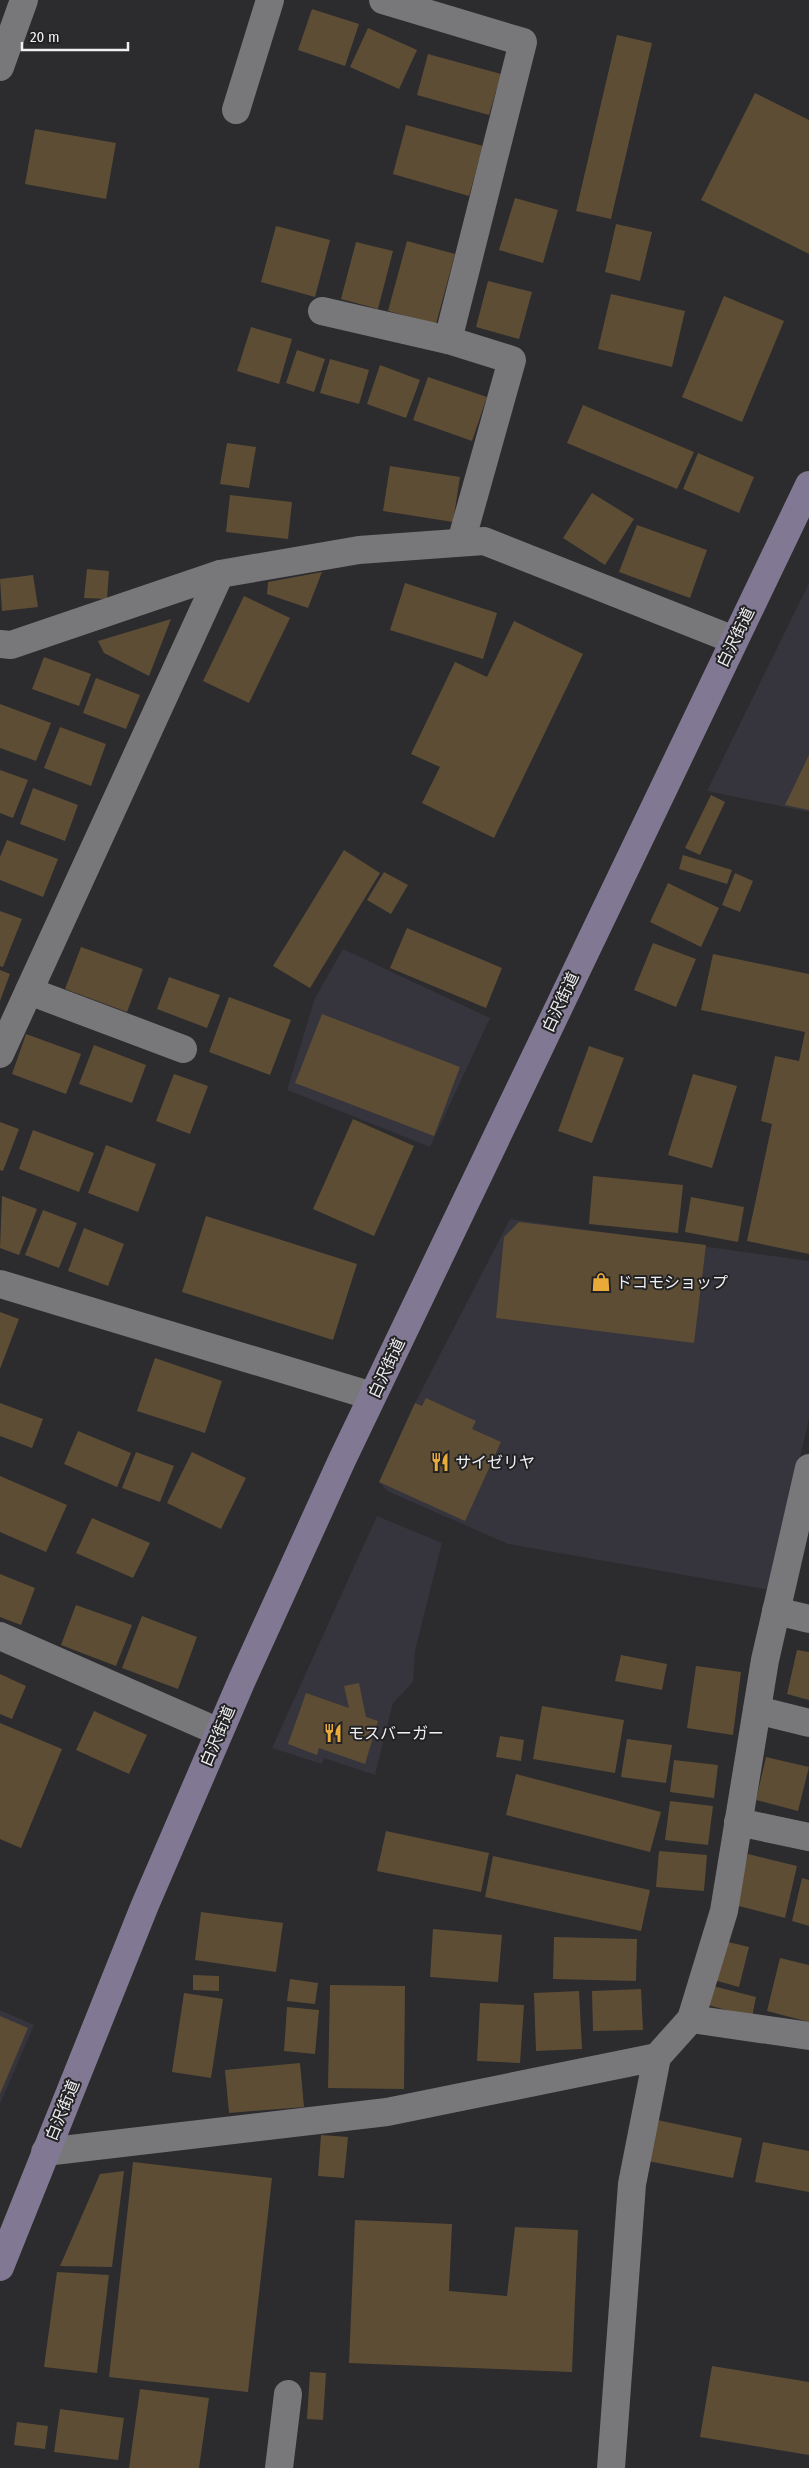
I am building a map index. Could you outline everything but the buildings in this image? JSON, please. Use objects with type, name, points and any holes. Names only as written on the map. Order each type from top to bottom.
[{"type":"main road","name":"白沢街道","points":[[0,2268],[145,1905],[219,1732],[372,1396],[809,485]]},
{"type":"street","points":[[2,57],[24,0]]},
{"type":"street","points":[[236,110],[270,0]]},
{"type":"street","points":[[383,0],[524,42],[448,340]]},
{"type":"street","points":[[322,311],[448,340],[512,360],[461,542]]},
{"type":"street","points":[[0,644],[10,645],[220,574],[359,550],[484,541],[734,640]]},
{"type":"street","points":[[0,1054],[220,574]]},
{"type":"street","points":[[29,991],[183,1049]]},
{"type":"street","points":[[0,1284],[372,1396]]},
{"type":"street","points":[[611,2468],[632,2184],[657,2058],[691,2019],[724,1911],[756,1710],[776,1611],[809,1468]]},
{"type":"street","points":[[776,1611],[809,1619]]},
{"type":"street","points":[[0,1636],[219,1732]]},
{"type":"street","points":[[756,1710],[809,1723]]},
{"type":"street","points":[[738,1822],[809,1837]]},
{"type":"street","points":[[691,2019],[809,2036]]},
{"type":"street","points":[[45,2152],[387,2112],[657,2058]]},
{"type":"street","points":[[279,2468],[288,2394]]},
{"type":"shaded area","points":[[809,583],[809,812],[707,791]]},
{"type":"shaded area","points":[[343,949],[490,1018],[430,1147],[287,1090],[315,998]]},
{"type":"shaded area","points":[[510,1219],[809,1261],[809,1419],[769,1590],[508,1544],[387,1491],[379,1482],[415,1403]]},
{"type":"shaded area","points":[[377,1516],[442,1543],[415,1651],[413,1682],[393,1703],[375,1775],[324,1758],[322,1764],[272,1748]]},
{"type":"shaded area","points":[[0,2010],[34,2025],[0,2104]]},
{"type":"place","name":"ドコモショップ","points":[[601,1282]]},
{"type":"place","name":"サイゼリヤ","points":[[440,1462]]},
{"type":"place","name":"モスバーガー","points":[[333,1733]]}]
